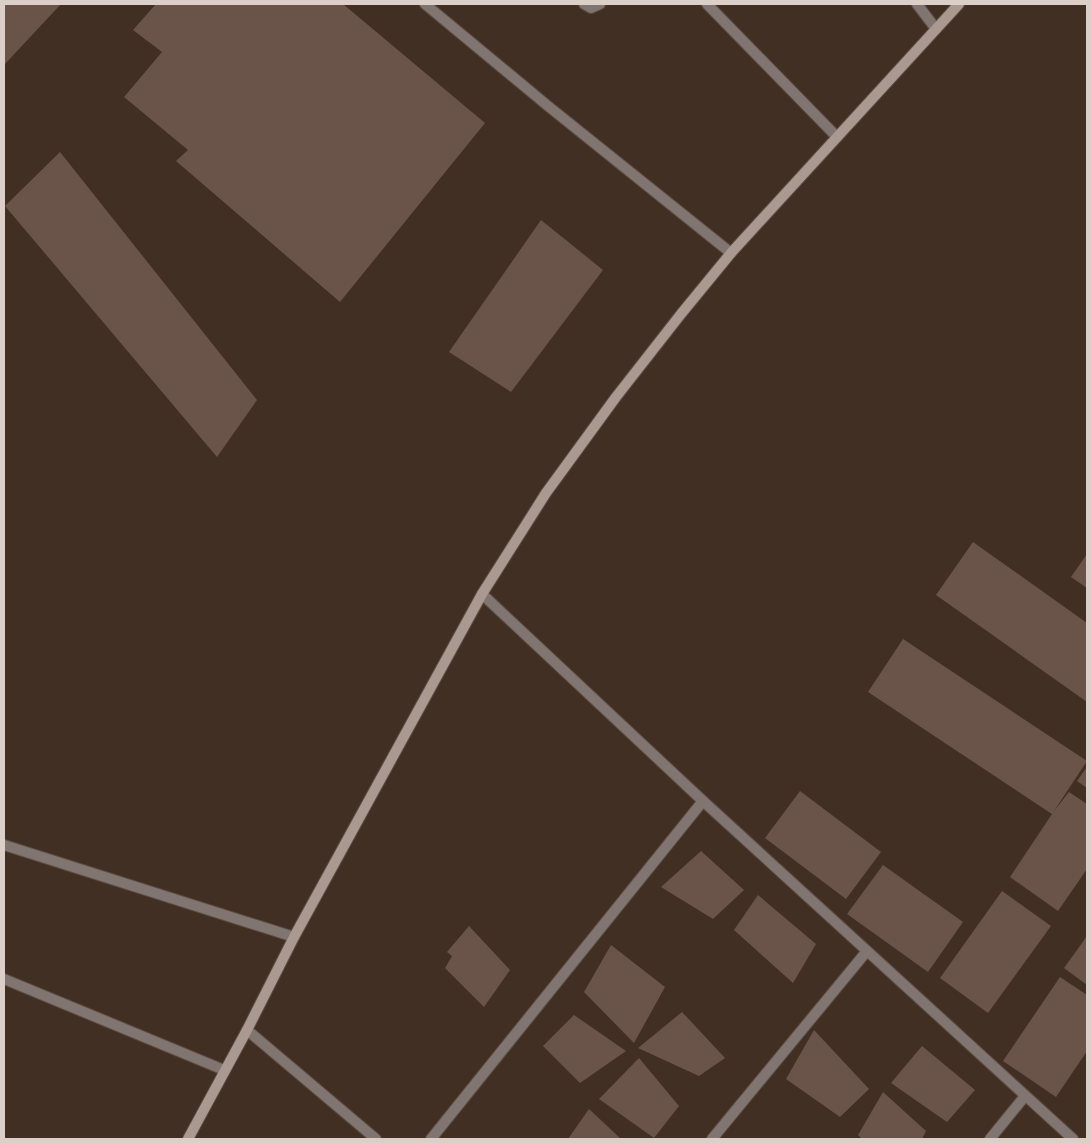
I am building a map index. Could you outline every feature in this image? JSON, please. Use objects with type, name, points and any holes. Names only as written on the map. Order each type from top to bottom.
[{"type":"main road","points":[[188,1139],[247,1030],[294,937],[482,594],[546,492],[576,450],[730,253],[959,4]]},
{"type":"street","points":[[425,4],[730,253]]},
{"type":"street","points":[[584,4],[591,8],[600,4]]},
{"type":"street","points":[[707,4],[837,137]]},
{"type":"street","points":[[917,4],[936,29]]},
{"type":"street","points":[[482,594],[703,801],[1073,1139]]},
{"type":"street","points":[[430,1139],[703,801]]},
{"type":"street","points":[[4,845],[294,937]]},
{"type":"street","points":[[712,1139],[867,951]]},
{"type":"street","points":[[4,980],[224,1070]]},
{"type":"street","points":[[247,1030],[376,1139]]},
{"type":"street","points":[[990,1139],[1025,1096]]},
{"type":"building","points":[[4,4],[61,4],[4,65]]},
{"type":"building","points":[[156,4],[343,4],[485,123],[340,302],[176,161],[188,150],[124,97],[162,52],[133,30]]},
{"type":"building","points":[[60,152],[257,400],[217,457],[5,206]]},
{"type":"building","points":[[541,220],[603,270],[511,392],[449,352]]},
{"type":"building","points":[[973,542],[1087,623],[1087,702],[936,595]]},
{"type":"building","points":[[1087,554],[1087,588],[1071,577]]},
{"type":"building","points":[[903,639],[1087,761],[1054,811],[1069,792],[1087,804],[1087,869],[1058,911],[1010,877],[1052,814],[868,692]]},
{"type":"building","points":[[1087,767],[1087,788],[1077,781]]},
{"type":"building","points":[[800,791],[881,852],[846,899],[765,838]]},
{"type":"building","points":[[701,851],[744,890],[713,919],[661,887]]},
{"type":"building","points":[[883,865],[963,922],[928,972],[847,914]]},
{"type":"building","points":[[1002,891],[1051,926],[988,1013],[940,978]]},
{"type":"building","points":[[758,895],[816,944],[793,983],[734,930]]},
{"type":"building","points":[[469,926],[510,970],[484,1007],[445,968],[452,956],[447,952]]},
{"type":"building","points":[[1087,936],[1087,985],[1064,968]]},
{"type":"building","points":[[611,945],[665,987],[634,1043],[584,992]]},
{"type":"building","points":[[1060,977],[1087,995],[1087,1051],[1056,1097],[1003,1061]]},
{"type":"building","points":[[682,1012],[725,1058],[699,1076],[638,1048]]},
{"type":"building","points":[[574,1015],[626,1051],[580,1083],[543,1046]]},
{"type":"building","points":[[814,1030],[869,1089],[840,1117],[786,1079]]},
{"type":"building","points":[[922,1046],[975,1090],[947,1122],[891,1083]]},
{"type":"building","points":[[639,1058],[679,1106],[654,1138],[599,1099]]},
{"type":"building","points":[[883,1092],[926,1131],[922,1139],[862,1139],[858,1135]]},
{"type":"building","points":[[589,1109],[621,1139],[568,1139]]}]
